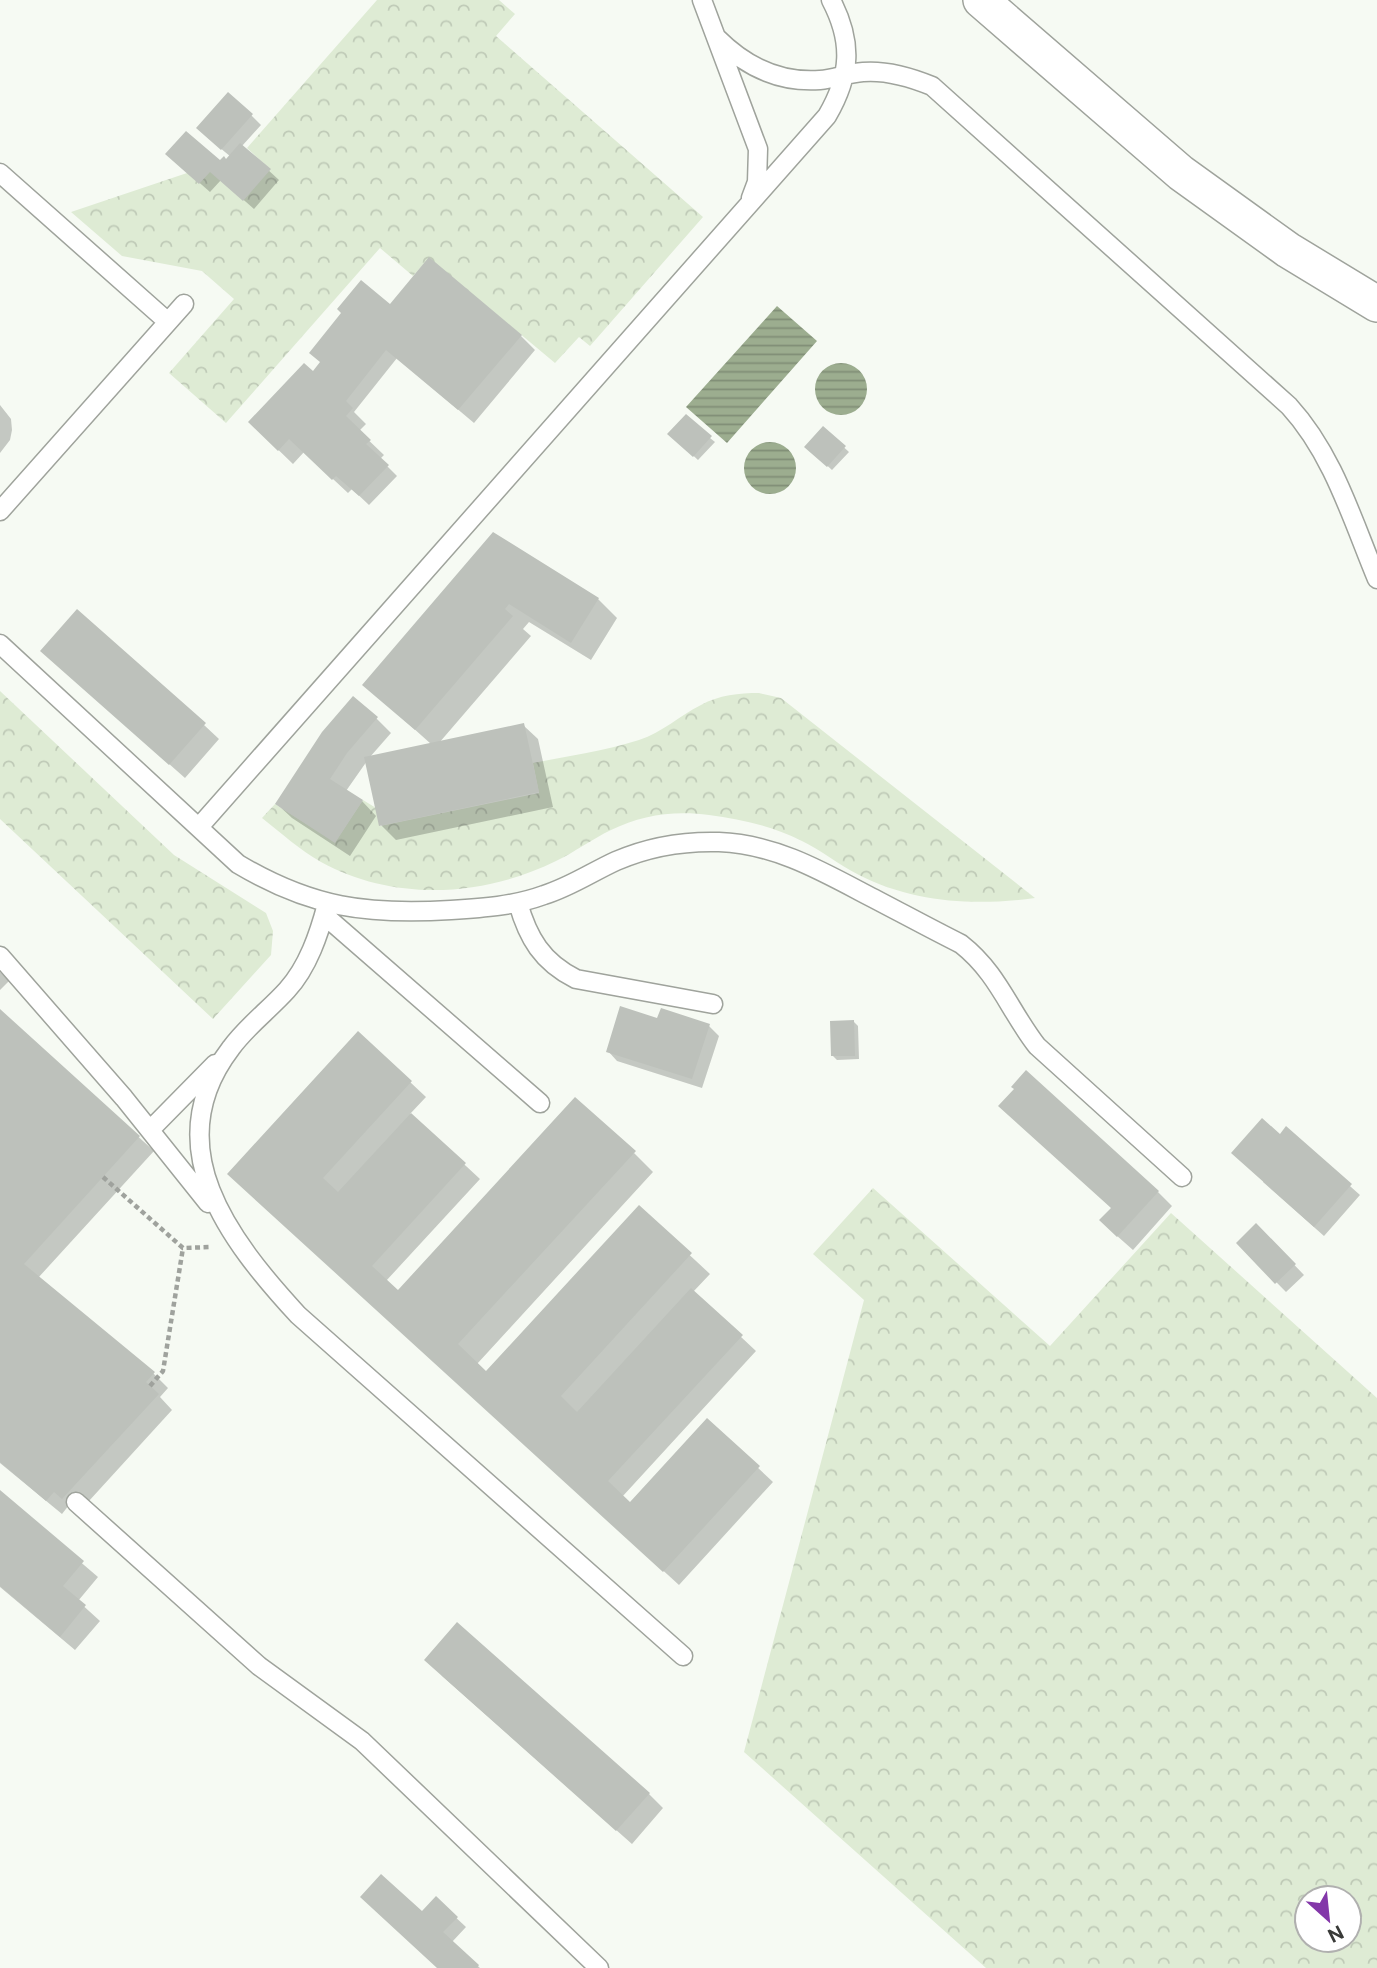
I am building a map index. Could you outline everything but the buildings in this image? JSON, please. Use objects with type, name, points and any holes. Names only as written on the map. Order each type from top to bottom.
[{"type":"street","points":[[981,0],[1181,173],[1289,250],[1377,304]]},
{"type":"lane","points":[[702,0],[758,149],[757,182],[744,209]]},
{"type":"lane","points":[[199,827],[827,116],[838,97],[847,53],[845,34],[831,0]]},
{"type":"lane","points":[[717,38],[733,54],[774,75],[797,80],[821,80],[862,72],[897,75],[932,86],[1289,406],[1323,450],[1377,579]]},
{"type":"lane","points":[[0,173],[168,322]]},
{"type":"lane","points":[[0,511],[184,304]]},
{"type":"lane","points":[[0,644],[239,864],[265,880],[326,909],[540,1103]]},
{"type":"lane","points":[[326,909],[386,913],[492,907],[569,886],[616,861],[667,846],[693,842],[746,845],[797,859],[961,944],[978,958],[995,979],[1022,1027],[1037,1046],[1182,1177]]},
{"type":"lane","points":[[518,902],[529,936],[539,952],[562,972],[576,979],[713,1004]]},
{"type":"lane","points":[[150,1130],[289,988],[313,947],[326,909]]},
{"type":"lane","points":[[0,956],[150,1130],[264,1276],[298,1315],[683,1656]]},
{"type":"lane","points":[[232,1046],[206,1091],[199,1136],[200,1159],[215,1203],[243,1247]]},
{"type":"lane","points":[[76,1502],[259,1666],[362,1741],[598,1968]]},
{"type":"path","points":[[103,1177],[183,1248],[243,1247]]},
{"type":"path","points":[[150,1386],[163,1371],[183,1248]]},
{"type":"green space","points":[[377,0],[499,0],[515,14],[496,36],[703,217],[590,346],[579,337],[555,363],[429,258],[413,276],[380,248],[226,423],[169,373],[234,299],[202,271],[122,256],[71,212],[187,173],[270,169],[247,148]]},
{"type":"green space","points":[[0,691],[174,855],[266,913],[273,931],[271,955],[213,1019],[0,819]]},
{"type":"green space","points":[[759,693],[781,698],[1035,898],[967,902],[901,892],[859,875],[789,835],[756,824],[684,813],[646,817],[622,825],[556,861],[499,882],[469,888],[408,889],[349,875],[321,862],[262,818],[275,804],[335,842],[363,800],[376,808],[380,826],[539,793],[533,763],[639,740],[715,699]]},
{"type":"green space","points":[[873,1188],[1050,1346],[1171,1213],[1377,1398],[1377,1968],[986,1968],[744,1752],[864,1300],[813,1254]]},
{"type":"shaded area","points":[[777,306],[817,341],[727,443],[686,407]]},
{"type":"shaded area","points":[[841,363],[851,365],[859,371],[865,379],[865,399],[859,407],[851,413],[841,415],[831,413],[823,407],[817,399],[815,389],[817,379],[823,371],[831,365]]},
{"type":"shaded area","points":[[770,442],[780,444],[788,450],[794,458],[794,478],[788,486],[780,492],[770,494],[760,492],[752,486],[746,478],[744,468],[746,458],[752,450],[760,444]]}]
